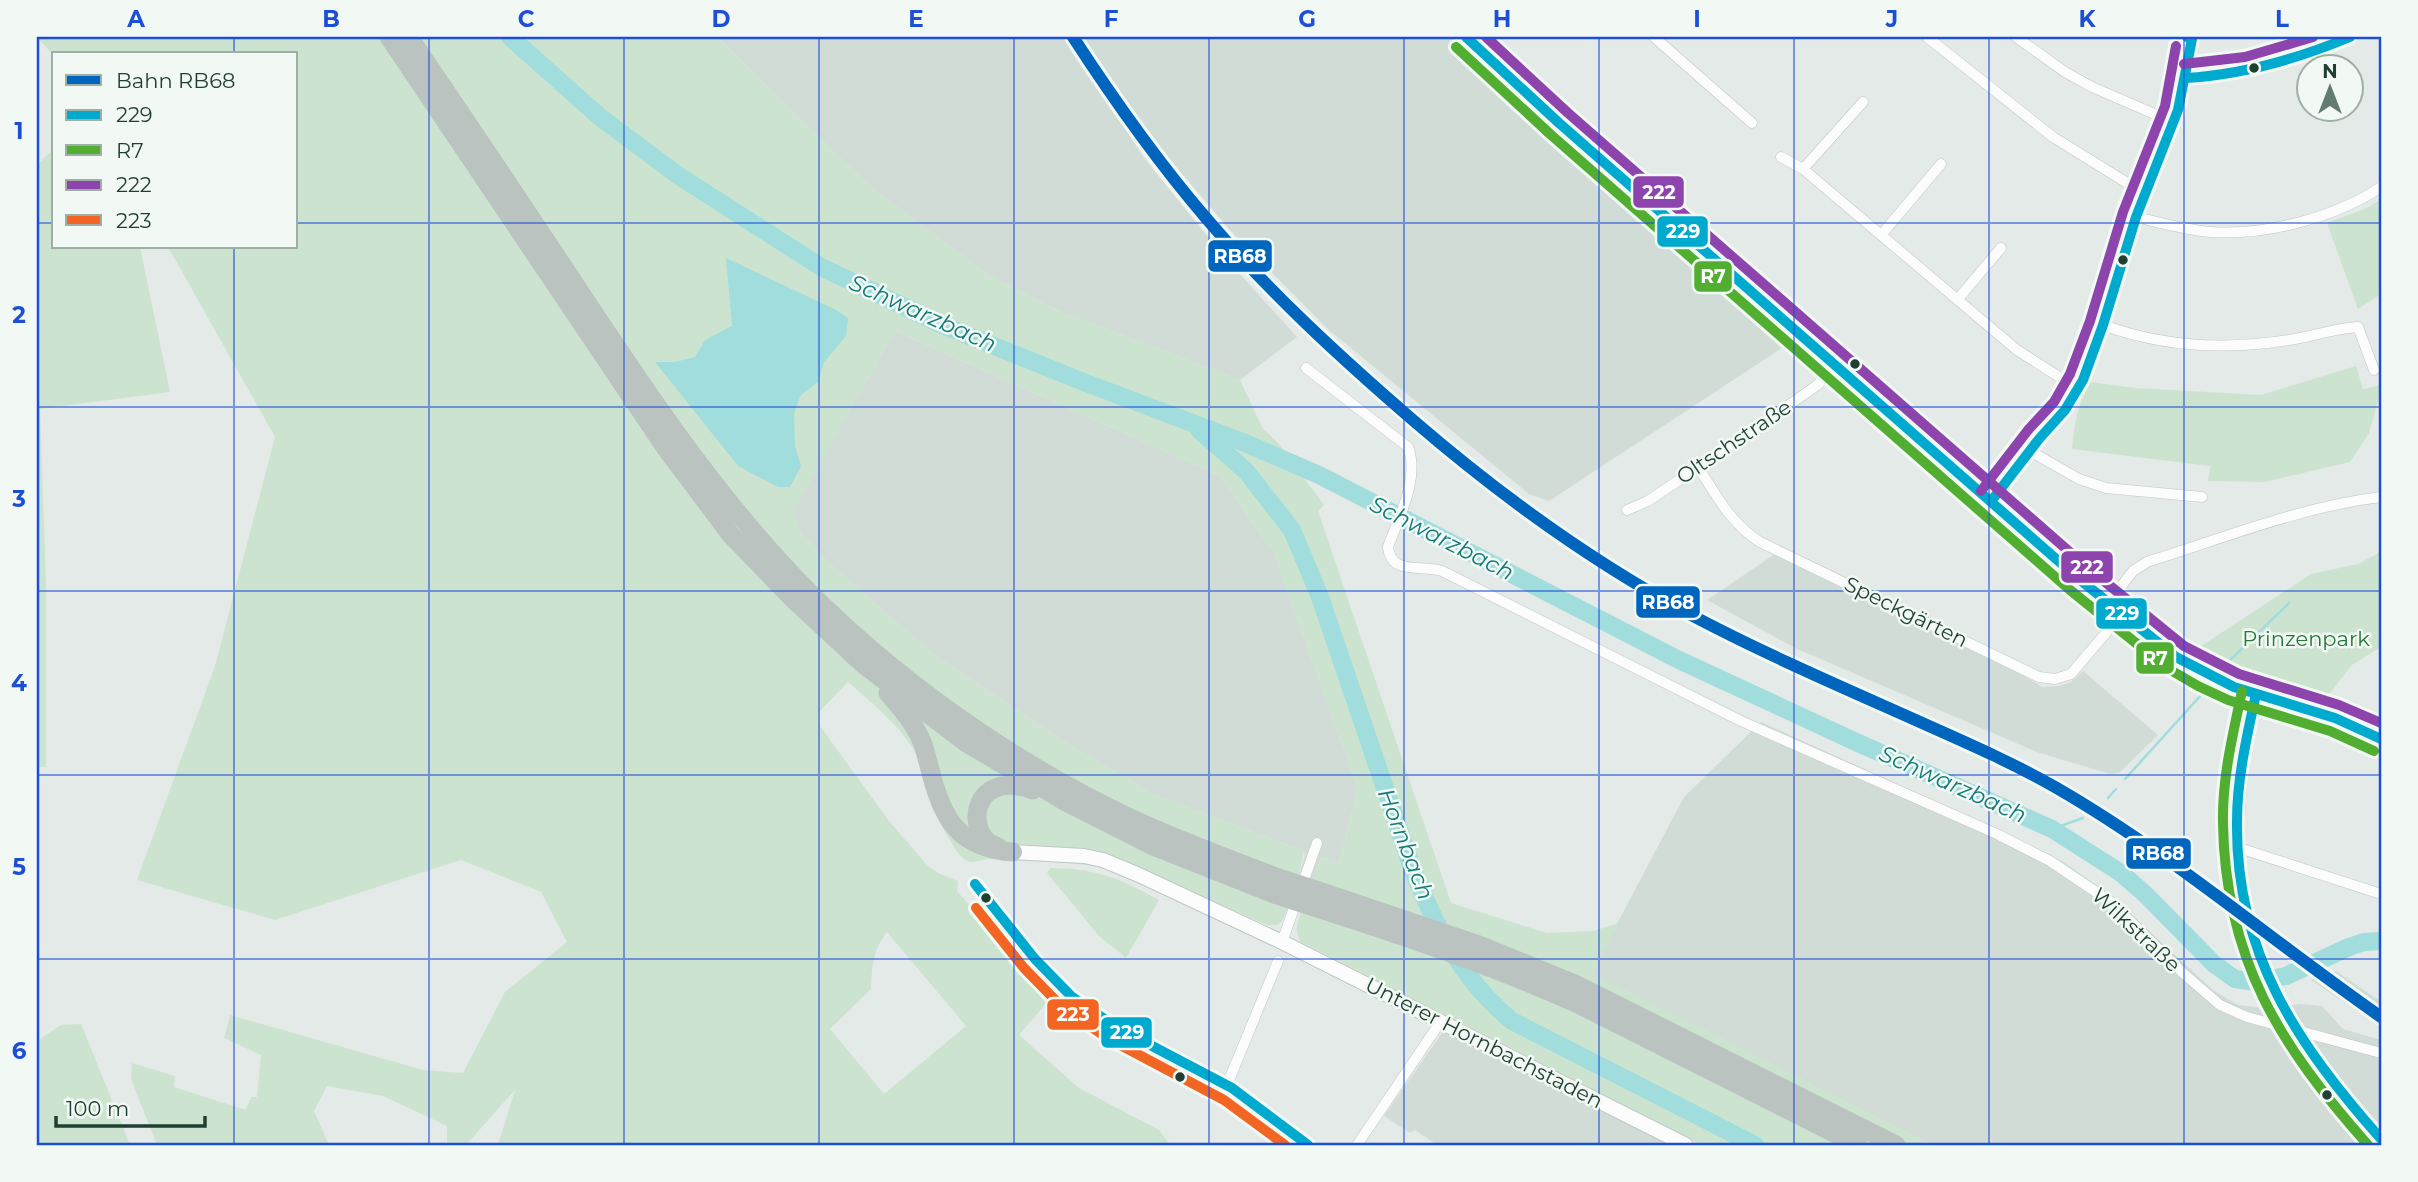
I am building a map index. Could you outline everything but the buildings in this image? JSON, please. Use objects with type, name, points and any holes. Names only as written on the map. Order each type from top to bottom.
[{"type":"highway","points":[[389,37],[687,477],[731,535],[792,598],[863,664],[965,742],[1066,802],[1153,846],[1323,901],[1398,934],[1576,1003],[1858,1145]]},
{"type":"highway","points":[[409,37],[676,434],[747,524],[801,584],[909,680],[974,728],[1053,777],[1144,824],[1277,886]]},
{"type":"highway","points":[[863,664],[902,710],[922,741],[940,802],[953,825],[983,848],[1013,852]]},
{"type":"highway","points":[[1013,852],[993,846],[985,841],[981,833],[978,811],[981,800],[991,789],[1017,785],[1066,802]]},
{"type":"highway","points":[[1323,901],[1390,915],[1479,945],[1574,984],[1896,1145]]},
{"type":"street","points":[[1466,37],[1539,105],[2108,603],[2192,668],[2256,695],[2324,713],[2379,732]]},
{"type":"street","points":[[1654,37],[1752,123]]},
{"type":"street","points":[[1927,37],[2053,137],[2145,194]]},
{"type":"street","points":[[2016,37],[2065,72],[2092,87],[2173,122]]},
{"type":"street","points":[[2185,78],[2202,78],[2283,62],[2349,37]]},
{"type":"street","points":[[1992,500],[2065,410],[2092,357],[2136,217],[2173,122],[2185,78],[2190,38]]},
{"type":"street","points":[[1803,169],[1863,102]]},
{"type":"street","points":[[1781,157],[1803,169],[2017,350],[2078,389]]},
{"type":"street","points":[[1882,234],[1941,163]]},
{"type":"street","points":[[2136,217],[2191,230],[2230,233],[2292,223],[2335,211],[2359,201],[2381,187]]},
{"type":"street","points":[[1958,299],[2001,248]]},
{"type":"street","points":[[2103,325],[2147,338],[2205,346],[2266,344],[2358,327],[2374,370]]},
{"type":"street","name":"Oltschstraße","points":[[1627,510],[1648,501],[1798,399],[1837,367]]},
{"type":"street","name":"Wilkstraße","points":[[1306,368],[1408,447],[1413,460],[1407,492],[1388,547],[1390,557],[1396,564],[1442,571],[1781,740],[1997,834],[2061,868],[2111,902],[2182,974],[2220,1005],[2247,1017],[2381,1053]]},
{"type":"street","points":[[2030,451],[2079,479],[2106,488],[2202,498]]},
{"type":"street","name":"Speckgärten","points":[[1698,467],[1730,516],[1760,542],[2039,677],[2055,679],[2071,674],[2122,614]]},
{"type":"street","points":[[2108,603],[2133,571],[2147,562],[2272,521],[2381,497]]},
{"type":"street","points":[[2256,695],[2243,747],[2236,830],[2238,875],[2251,937],[2281,1007],[2315,1063],[2381,1139]]},
{"type":"street","points":[[1282,942],[1317,843]]},
{"type":"street","points":[[2236,847],[2381,894]]},
{"type":"street","name":"Unterer Hornbachstaden","points":[[1013,852],[1071,854],[1102,860],[1192,898],[1686,1145]]},
{"type":"street","points":[[975,884],[1035,959],[1071,996],[1116,1027],[1227,1085],[1308,1145]]},
{"type":"street","points":[[1227,1085],[1278,961]]},
{"type":"street","points":[[1357,1145],[1441,1021]]},
{"type":"shaded area","points":[[717,37],[1066,37],[1144,158],[1219,251],[1297,337],[1240,380],[1057,310],[987,274],[869,186]]},
{"type":"shaded area","points":[[1082,37],[1458,37],[1520,96],[1797,338],[1549,501],[1529,494],[1329,330],[1232,232],[1159,147]]},
{"type":"shaded area","points":[[895,331],[1220,476],[1274,553],[1358,789],[1339,863],[1321,857],[1314,880],[1299,875],[1304,851],[1153,794],[1063,741],[933,654],[829,563],[803,536],[792,512]]},
{"type":"shaded area","points":[[1775,554],[2003,663],[2042,687],[2071,682],[2083,671],[2158,735],[2120,772],[2110,774],[2037,752],[1795,648],[1707,600]]},
{"type":"shaded area","points":[[1761,722],[2062,861],[2108,893],[2214,991],[2238,1005],[2264,1008],[2300,1004],[2322,1006],[2343,1029],[2381,1040],[2381,1145],[1932,1145],[1591,973],[1684,797]]},
{"type":"shaded area","points":[[2336,971],[2381,1002],[2381,1027],[2311,980]]},
{"type":"shaded area","points":[[1444,1030],[1670,1145],[1437,1145],[1415,1130],[1410,1133],[1384,1116]]},
{"type":"green space","points":[[37,37],[717,37],[869,186],[987,274],[1057,310],[1240,380],[1262,427],[1279,444],[1324,505],[1318,511],[1451,903],[1547,933],[1593,931],[1619,923],[1592,973],[1932,1145],[1702,1145],[1301,942],[1297,924],[1301,912],[1317,918],[1328,885],[1314,880],[1321,857],[1339,863],[1358,789],[1274,553],[1220,476],[895,331],[793,512],[803,536],[829,563],[933,654],[1063,741],[1153,794],[1304,851],[1299,875],[1283,869],[1271,902],[1288,908],[1278,925],[1267,925],[1105,854],[1100,867],[1030,860],[988,859],[970,862],[960,856],[945,832],[917,757],[906,738],[891,721],[848,682],[819,712],[820,726],[889,821],[928,866],[958,881],[957,891],[1050,999],[1019,1035],[1079,1088],[1159,1130],[1170,1145],[498,1145],[515,1090],[466,1145],[447,1144],[447,1126],[383,1096],[327,1086],[314,1111],[329,1145],[157,1145],[131,1079],[132,1063],[175,1076],[174,1087],[246,1110],[251,1097],[257,1097],[261,1055],[224,1038],[230,1015],[423,1070],[463,1073],[505,992],[567,942],[541,892],[461,860],[275,920],[137,880],[215,666],[275,437],[169,248],[298,248],[298,52],[52,54]],"holes":[[[1385,904],[1476,935],[1489,976],[1404,946]],[[887,932],[966,1026],[884,1094],[830,1029],[871,989],[876,952]]]},
{"type":"green space","points":[[52,152],[52,248],[140,248],[170,392],[40,409],[46,584],[46,767],[37,767],[37,165]]},
{"type":"green space","points":[[2381,199],[2381,294],[2358,309],[2327,223],[2367,208]]},
{"type":"green space","points":[[2356,366],[2363,389],[2381,385],[2381,390],[2369,433],[2350,462],[2265,482],[2208,481],[2210,466],[2072,449],[2077,414],[2090,382],[2135,388],[2261,395]]},
{"type":"green space","name":"Prinzenpark","points":[[2381,549],[2381,647],[2352,665],[2326,698],[2242,673],[2195,650],[2311,574],[2358,564]]},
{"type":"green space","points":[[1050,868],[1082,870],[1107,876],[1159,900],[1126,958],[1099,936],[1047,873]]},
{"type":"green space","points":[[81,1024],[130,1145],[37,1145],[37,1041],[61,1025]]},
{"type":"water","points":[[726,258],[848,318],[846,336],[824,362],[818,382],[800,396],[794,414],[795,446],[801,466],[790,487],[778,487],[738,466],[655,362],[675,362],[695,357],[705,340],[732,326]]},
{"type":"waterway","name":"Schwarzbach","points":[[510,37],[601,118],[679,176],[821,267],[947,327],[1245,443],[1319,475],[1679,660],[2052,829],[2121,873],[2214,964],[2235,979],[2255,982],[2286,976],[2349,947],[2364,942],[2381,941]]},
{"type":"waterway","name":"Hornbach","points":[[1199,430],[1246,471],[1292,530],[1320,597],[1412,868],[1441,932],[1464,970],[1478,988],[1512,1021],[1755,1145]]},
{"type":"waterway","points":[[2226,664],[2289,603]]},
{"type":"waterway","points":[[2125,779],[2202,694]]},
{"type":"waterway","points":[[2108,798],[2116,789]]},
{"type":"waterway","points":[[2052,829],[2083,818]]},
{"type":"rail line","name":"RB68","points":[[1073,37],[1170,175],[1255,272],[1306,324],[1387,397],[1447,449],[1514,501],[1583,550],[1693,616],[1777,658],[2022,769],[2055,787],[2139,840],[2381,1017]]},
{"type":"transit line","name":"229","points":[[1466,37],[1559,123],[2079,579],[2176,657],[2234,687],[2335,718],[2381,739]]},
{"type":"transit line","name":"222","points":[[1486,37],[1568,113],[2088,568],[2184,646],[2239,674],[2339,705],[2381,723]]},
{"type":"transit line","name":"229","points":[[1992,500],[2065,410],[2083,380],[2136,217],[2178,110],[2192,39],[2187,37]]},
{"type":"transit line","name":"222","points":[[2184,64],[2245,57],[2313,37]]},
{"type":"transit line","name":"229","points":[[2185,78],[2269,65],[2350,37]]},
{"type":"transit line","name":"222","points":[[1981,491],[2028,430],[2054,402],[2070,374],[2090,321],[2123,212],[2165,106],[2176,46]]},
{"type":"transit line","name":"R7","points":[[1456,47],[1550,134],[2070,590],[2167,668],[2228,700],[2330,731],[2374,751]]},
{"type":"transit line","name":"R7","points":[[2242,691],[2229,756],[2223,806],[2226,872],[2234,917],[2263,998],[2284,1035],[2308,1072],[2368,1145]]},
{"type":"transit line","name":"229","points":[[2256,694],[2243,757],[2237,805],[2239,869],[2247,913],[2260,955],[2277,994],[2298,1031],[2323,1068],[2381,1139]]},
{"type":"transit line","name":"229","points":[[975,884],[1035,959],[1071,996],[1116,1027],[1232,1088],[1308,1145]]},
{"type":"transit line","name":"223","points":[[976,908],[1024,968],[1062,1007],[1109,1039],[1224,1100],[1285,1145]]}]
